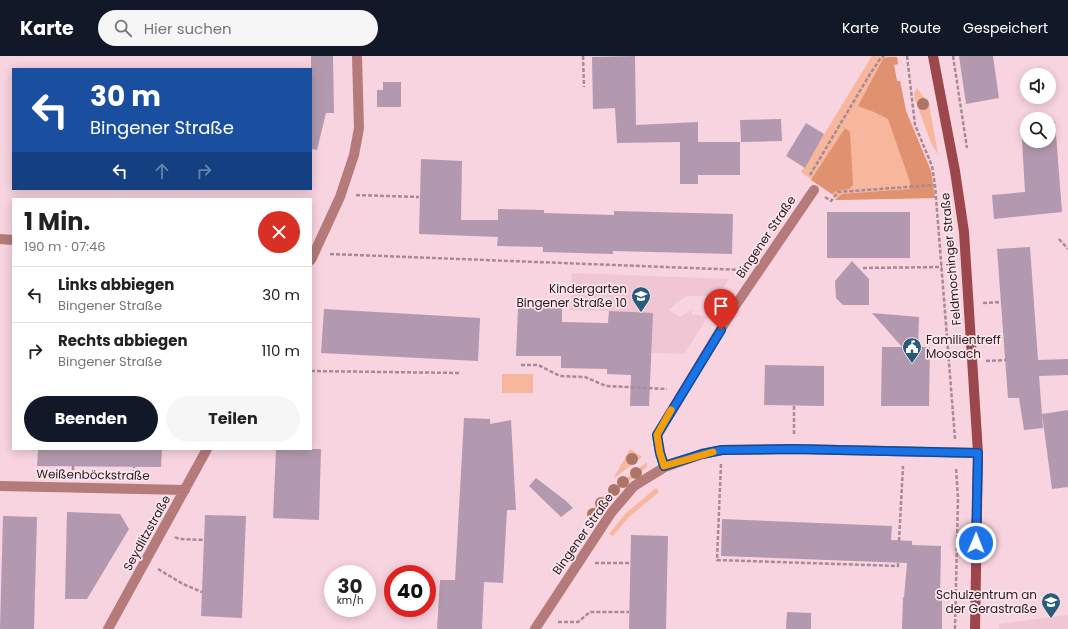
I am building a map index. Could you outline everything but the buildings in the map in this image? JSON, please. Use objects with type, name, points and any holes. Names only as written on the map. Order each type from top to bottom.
[{"type":"street","points":[[313,257],[315,242],[326,230],[341,194],[354,155],[359,128],[357,56]]},
{"type":"street","name":"Feldmochinger Straße","points":[[933,56],[955,171],[964,232],[978,453],[975,629]]},
{"type":"street","name":"Bingener Straße","points":[[664,466],[657,435],[683,390],[760,270],[814,190]]},
{"type":"street","points":[[0,239],[12,240]]},
{"type":"street","name":"Bingener Straße","points":[[538,625],[611,513],[634,486],[664,466],[702,454],[722,450],[793,449],[978,453]]},
{"type":"street","name":"Seydlitzstraße","points":[[108,629],[206,450]]},
{"type":"street","name":"Weißenböckstraße","points":[[0,486],[185,490]]},
{"type":"path","points":[[583,56],[584,87]]},
{"type":"path","points":[[884,56],[880,58],[873,69],[809,177],[814,190],[831,201],[838,192],[935,185]]},
{"type":"path","points":[[908,56],[915,125],[932,166],[942,267],[958,498],[955,629]]},
{"type":"path","points":[[341,194],[420,197]]},
{"type":"path","points":[[1059,239],[1068,249]]},
{"type":"path","points":[[313,257],[760,270]]},
{"type":"path","points":[[863,268],[942,267]]},
{"type":"path","points":[[983,303],[1002,302]]},
{"type":"path","points":[[986,361],[1006,360]]},
{"type":"path","points":[[521,365],[538,365],[560,376],[585,377],[606,386],[683,390]]},
{"type":"path","points":[[312,371],[459,373]]},
{"type":"path","points":[[793,449],[794,406]]},
{"type":"path","points":[[722,450],[717,560],[898,566],[898,562]]},
{"type":"path","points":[[899,540],[904,452]]},
{"type":"path","points":[[162,532],[179,539],[204,540]]},
{"type":"path","points":[[578,563],[630,563]]},
{"type":"path","points":[[162,571],[183,584],[202,592]]},
{"type":"path","points":[[538,625],[578,622],[590,612],[629,612]]},
{"type":"shaded area","points":[[872,56],[897,57],[898,64],[894,65],[897,81],[900,81],[906,111],[931,171],[935,198],[835,200],[837,198],[801,172]]},
{"type":"shaded area","points":[[897,57],[898,64],[894,65],[897,81],[900,81],[906,111],[931,171],[935,198],[835,200],[842,194],[910,189],[910,182],[888,119],[858,106],[883,59]]},
{"type":"shaded area","points":[[917,88],[929,104],[938,154],[931,143],[915,99],[914,93]]},
{"type":"shaded area","points":[[845,128],[850,132],[853,185],[849,189],[836,191],[832,194],[811,180]]},
{"type":"shaded area","name":"Kindergarten Bingener Straße 10","points":[[572,273],[729,279],[718,296],[687,296],[677,302],[669,310],[680,317],[692,310],[692,315],[708,316],[684,354],[607,351],[609,311],[570,310]]},
{"type":"shaded area","points":[[502,374],[533,374],[533,393],[502,393]]},
{"type":"shaded area","points":[[630,449],[642,457],[613,479]]},
{"type":"shaded area","points":[[647,462],[647,467],[619,489],[594,517],[587,518],[600,499]]},
{"type":"shaded area","points":[[656,488],[659,492],[629,517],[613,536],[609,534],[626,513]]},
{"type":"shaded area","name":"Schulzentrum an der Gerastraße","points":[[1068,615],[1068,629],[999,629],[999,624]]},
{"type":"slow traffic","points":[[671,410],[657,435],[664,466],[713,452]]},
{"type":"place","name":"Kindergarten Bingener Straße 10","points":[[641,313]]},
{"type":"place","name":"Familientreff Moosach","points":[[912,364]]},
{"type":"place","name":"Schulzentrum an der Gerastraße","points":[[1051,619]]},
{"type":"route","points":[[721,330],[683,390],[657,435],[664,466],[702,454],[722,450],[793,449],[978,453],[976,543]]}]
